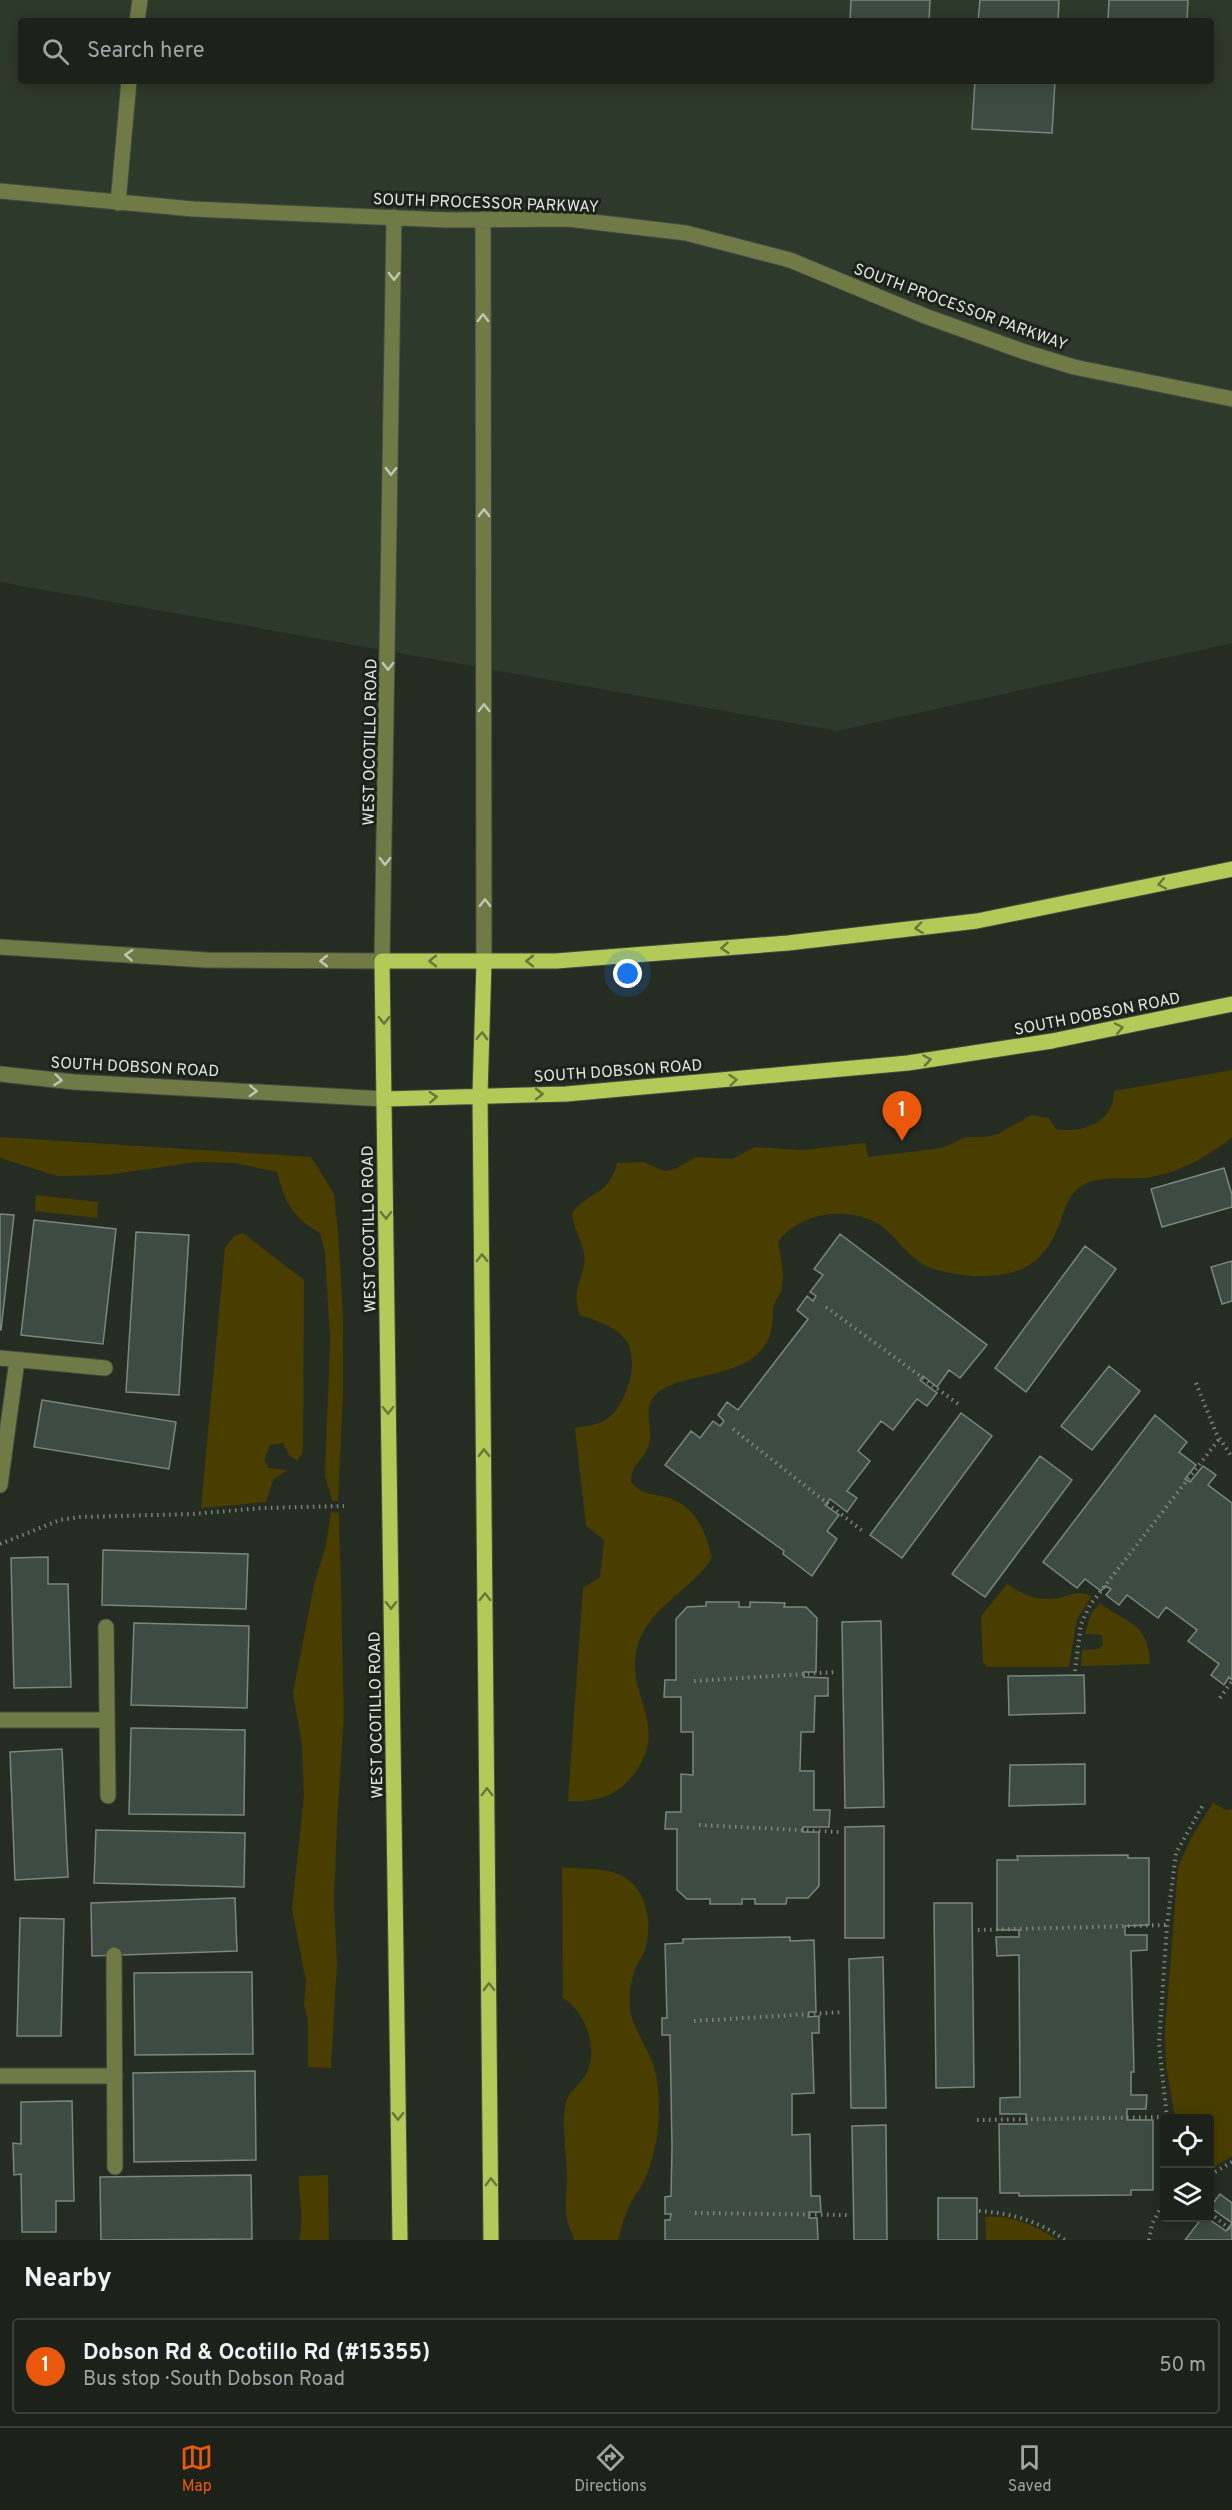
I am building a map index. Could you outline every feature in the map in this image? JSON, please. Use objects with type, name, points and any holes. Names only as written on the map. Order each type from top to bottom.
[{"type":"main road","points":[[382,961],[556,961],[788,943],[977,921],[1232,869]]},
{"type":"main road","name":"WEST OCOTILLO ROAD","points":[[382,961],[400,2240]]},
{"type":"main road","points":[[484,962],[480,1094],[491,2240]]},
{"type":"main road","name":"SOUTH DOBSON ROAD","points":[[385,1099],[480,1094],[566,1094],[908,1063],[1052,1041],[1232,1004]]},
{"type":"street","points":[[137,18],[140,0]]},
{"type":"street","points":[[118,203],[129,84]]},
{"type":"street","name":"SOUTH PROCESSOR PARKWAY","points":[[0,191],[118,203],[394,217],[568,219],[686,233],[790,260],[925,316],[1074,367],[1232,399]]},
{"type":"street","name":"WEST OCOTILLO ROAD","points":[[382,961],[394,217]]},
{"type":"street","points":[[483,219],[484,962]]},
{"type":"street","points":[[0,947],[206,960],[382,961]]},
{"type":"street","name":"SOUTH DOBSON ROAD","points":[[0,1074],[74,1082],[385,1099]]},
{"type":"street","points":[[0,1358],[105,1368]]},
{"type":"street","points":[[0,1485],[17,1360]]},
{"type":"street","points":[[106,1627],[108,1796]]},
{"type":"street","points":[[0,1720],[107,1720]]},
{"type":"street","points":[[114,1954],[116,2167]]},
{"type":"street","points":[[0,2076],[115,2076]]},
{"type":"path","points":[[826,1307],[961,1406]]},
{"type":"path","points":[[1196,1383],[1220,1438],[1232,1457]]},
{"type":"path","points":[[733,1430],[865,1533]]},
{"type":"path","points":[[1075,1671],[1082,1624],[1090,1605],[1220,1438]]},
{"type":"path","points":[[0,1544],[20,1538],[60,1520],[80,1516],[194,1515],[262,1508],[344,1506]]},
{"type":"path","points":[[694,1681],[836,1672]]},
{"type":"path","points":[[1220,1698],[1232,1681]]},
{"type":"path","points":[[1166,2114],[1159,2044],[1167,1925],[1176,1853],[1203,1805]]},
{"type":"path","points":[[699,1825],[839,1832]]},
{"type":"path","points":[[978,1930],[1167,1925]]},
{"type":"path","points":[[694,2021],[843,2012]]},
{"type":"path","points":[[977,2120],[1160,2118]]},
{"type":"path","points":[[1214,2172],[1232,2162]]},
{"type":"path","points":[[1149,2240],[1152,2224],[1160,2209]]},
{"type":"path","points":[[979,2211],[1005,2212],[1046,2227],[1065,2240]]},
{"type":"path","points":[[695,2213],[847,2215]]},
{"type":"path","points":[[1214,2217],[1232,2231]]},
{"type":"shaded area","points":[[0,0],[1232,0],[1232,643],[837,731],[0,582]]},
{"type":"shaded area","points":[[1232,1070],[1232,1138],[1204,1157],[1174,1171],[1151,1177],[1096,1180],[1080,1187],[1065,1207],[1054,1237],[1046,1249],[1037,1259],[1016,1271],[1003,1275],[972,1276],[929,1267],[912,1256],[880,1225],[854,1215],[825,1215],[812,1218],[787,1232],[778,1242],[783,1282],[773,1308],[771,1331],[763,1348],[750,1360],[733,1368],[679,1382],[664,1389],[650,1403],[648,1415],[650,1441],[646,1452],[633,1471],[631,1482],[640,1490],[674,1500],[690,1510],[704,1532],[712,1558],[703,1570],[652,1619],[638,1644],[635,1662],[636,1679],[648,1727],[648,1743],[643,1760],[630,1779],[610,1795],[586,1801],[568,1801],[583,1588],[600,1577],[604,1540],[586,1526],[575,1428],[600,1423],[614,1412],[626,1393],[632,1369],[630,1348],[621,1334],[604,1324],[580,1315],[576,1301],[584,1258],[572,1213],[585,1200],[604,1187],[614,1173],[617,1163],[643,1162],[665,1171],[675,1169],[696,1157],[732,1159],[755,1147],[803,1150],[865,1143],[868,1157],[942,1148],[966,1137],[986,1137],[998,1134],[1031,1115],[1049,1118],[1056,1129],[1076,1130],[1103,1118],[1113,1102],[1114,1091]]},
{"type":"shaded area","points":[[0,1137],[311,1157],[334,1194],[338,1232],[343,1315],[343,1394],[338,1501],[332,1501],[325,1475],[330,1339],[325,1253],[320,1233],[296,1215],[291,1208],[277,1172],[234,1163],[197,1162],[107,1175],[57,1176],[0,1158]]},
{"type":"shaded area","points":[[36,1195],[98,1202],[97,1218],[35,1211]]},
{"type":"shaded area","points":[[243,1233],[304,1280],[303,1452],[297,1461],[289,1455],[283,1443],[270,1445],[264,1460],[269,1468],[287,1470],[273,1480],[266,1502],[201,1508],[225,1248],[234,1236]]},
{"type":"shaded area","points":[[331,1512],[339,1513],[344,1714],[337,1822],[334,1904],[337,1962],[331,2068],[308,2067],[308,2020],[304,2005],[306,1981],[292,1909],[304,1795],[302,1745],[293,1693],[314,1585],[326,1545]]},
{"type":"shaded area","points":[[1007,1584],[1022,1593],[1045,1599],[1056,1599],[1081,1593],[1091,1597],[1077,1619],[1069,1667],[987,1667],[983,1662],[981,1616]]},
{"type":"shaded area","points":[[1100,1603],[1141,1632],[1145,1639],[1150,1664],[1081,1666],[1082,1650],[1099,1649],[1103,1645],[1102,1635],[1085,1634],[1091,1614]]},
{"type":"shaded area","points":[[1213,1803],[1226,1810],[1232,1809],[1232,2156],[1214,2167],[1214,2114],[1174,2114],[1166,2065],[1165,2031],[1178,1867],[1191,1838]]},
{"type":"shaded area","points":[[562,1867],[594,1869],[623,1876],[638,1890],[648,1920],[646,1945],[632,1982],[630,2007],[634,2024],[654,2066],[659,2100],[658,2125],[647,2174],[626,2213],[618,2240],[574,2240],[567,2218],[564,2128],[566,2102],[585,2076],[589,2066],[591,2044],[584,2022],[571,2004],[563,1998]]},
{"type":"shaded area","points":[[328,2175],[329,2240],[299,2240],[301,2215],[299,2176]]},
{"type":"shaded area","points":[[985,2217],[1004,2217],[1023,2222],[1057,2240],[986,2240]]},
{"type":"building","points":[[851,0],[930,0],[929,18],[850,18]]},
{"type":"building","points":[[851,0],[930,0],[929,18],[850,18]]},
{"type":"building","points":[[980,0],[1059,0],[1058,18],[978,18]]},
{"type":"building","points":[[980,0],[1059,0],[1058,18],[978,18]]},
{"type":"building","points":[[1109,0],[1188,0],[1187,18],[1108,18]]},
{"type":"building","points":[[1109,0],[1188,0],[1187,18],[1108,18]]},
{"type":"building","points":[[975,84],[1055,84],[1052,133],[972,129]]},
{"type":"building","points":[[975,84],[1055,84],[1052,133],[972,129]]},
{"type":"building","points":[[1224,1168],[1232,1195],[1232,1207],[1162,1227],[1151,1189]]},
{"type":"building","points":[[0,1214],[14,1215],[1,1330],[0,1330]]},
{"type":"building","points":[[34,1220],[116,1229],[103,1344],[21,1335]]},
{"type":"building","points":[[136,1232],[189,1235],[179,1395],[126,1392]]},
{"type":"building","points":[[840,1234],[987,1345],[960,1378],[949,1370],[937,1387],[923,1376],[920,1380],[937,1393],[927,1406],[917,1399],[893,1430],[881,1421],[858,1451],[870,1461],[847,1491],[857,1498],[847,1512],[830,1499],[825,1505],[839,1515],[827,1531],[837,1539],[812,1576],[783,1554],[784,1551],[665,1465],[691,1431],[700,1438],[713,1421],[720,1426],[724,1421],[718,1415],[727,1402],[738,1410],[808,1319],[797,1310],[807,1296],[813,1301],[816,1296],[810,1292],[823,1275],[814,1269]]},
{"type":"building","points":[[1085,1246],[1116,1269],[1026,1392],[995,1368]]},
{"type":"building","points":[[1232,1261],[1232,1301],[1222,1304],[1211,1267]]},
{"type":"building","points":[[1109,1366],[1140,1391],[1092,1450],[1061,1426]]},
{"type":"building","points":[[42,1400],[176,1422],[169,1469],[34,1447]]},
{"type":"building","points":[[961,1413],[992,1436],[902,1558],[870,1535]]},
{"type":"building","points":[[1155,1415],[1187,1442],[1179,1452],[1196,1465],[1185,1479],[1190,1482],[1203,1466],[1216,1475],[1208,1485],[1232,1503],[1232,1680],[1229,1677],[1224,1685],[1211,1675],[1219,1664],[1188,1641],[1197,1630],[1166,1607],[1158,1618],[1127,1595],[1119,1605],[1106,1595],[1111,1589],[1105,1586],[1101,1591],[1085,1579],[1077,1588],[1043,1562]]},
{"type":"building","points":[[1040,1456],[1072,1480],[985,1597],[952,1574]]},
{"type":"building","points":[[103,1550],[248,1554],[246,1609],[102,1605]]},
{"type":"building","points":[[48,1557],[48,1584],[68,1584],[71,1687],[14,1688],[11,1558]]},
{"type":"building","points":[[706,1602],[739,1602],[739,1607],[750,1607],[750,1602],[785,1603],[784,1607],[806,1607],[817,1618],[816,1672],[804,1672],[804,1677],[828,1678],[828,1696],[815,1696],[814,1732],[801,1732],[800,1771],[814,1771],[814,1810],[830,1810],[829,1827],[803,1827],[803,1832],[819,1832],[819,1886],[808,1898],[787,1898],[786,1904],[755,1904],[755,1899],[742,1899],[742,1904],[710,1904],[710,1899],[687,1899],[677,1890],[677,1829],[665,1829],[666,1812],[681,1812],[681,1774],[693,1775],[693,1732],[681,1732],[681,1697],[664,1697],[665,1680],[676,1680],[676,1619],[687,1607],[706,1606]]},
{"type":"building","points":[[881,1621],[884,1807],[845,1808],[842,1622]]},
{"type":"building","points":[[134,1623],[249,1626],[247,1708],[131,1705]]},
{"type":"building","points":[[1084,1675],[1085,1713],[1009,1715],[1008,1676]]},
{"type":"building","points":[[131,1728],[245,1730],[244,1815],[129,1814]]},
{"type":"building","points":[[62,1749],[68,1877],[15,1880],[10,1752]]},
{"type":"building","points":[[1085,1764],[1085,1804],[1009,1806],[1010,1765]]},
{"type":"building","points":[[884,1826],[884,1938],[845,1938],[845,1827]]},
{"type":"building","points":[[96,1830],[245,1833],[244,1887],[94,1883]]},
{"type":"building","points":[[1128,1855],[1128,1858],[1149,1858],[1149,1925],[1125,1926],[1125,1935],[1147,1935],[1147,1950],[1131,1951],[1134,2072],[1131,2072],[1131,2095],[1147,2095],[1146,2109],[1127,2109],[1127,2120],[1153,2120],[1153,2190],[1131,2190],[1131,2195],[1019,2196],[1019,2193],[1000,2193],[999,2124],[1027,2124],[1026,2114],[1000,2114],[1000,2098],[1020,2097],[1019,1955],[997,1956],[996,1937],[1019,1937],[1019,1930],[997,1930],[997,1860],[1018,1860],[1017,1856]]},
{"type":"building","points":[[235,1898],[237,1951],[92,1956],[91,1903]]},
{"type":"building","points":[[934,1903],[972,1903],[974,2087],[936,2088]]},
{"type":"building","points":[[20,1918],[64,1919],[61,2036],[17,2036]]},
{"type":"building","points":[[790,1937],[790,1941],[814,1940],[816,2012],[809,2012],[808,2017],[819,2016],[819,2033],[812,2033],[814,2093],[792,2094],[792,2135],[810,2134],[811,2196],[820,2196],[821,2212],[809,2212],[809,2218],[817,2218],[818,2240],[665,2240],[665,2220],[670,2220],[671,2214],[665,2214],[665,2197],[671,2196],[672,2147],[670,2035],[662,2035],[662,2018],[667,2018],[665,1944],[683,1943],[683,1939]]},
{"type":"building","points":[[883,1957],[886,2108],[851,2108],[849,1959]]},
{"type":"building","points":[[252,1972],[253,2054],[135,2055],[134,1973]]},
{"type":"building","points":[[255,2071],[256,2160],[134,2162],[133,2073]]},
{"type":"building","points":[[72,2101],[74,2201],[56,2201],[56,2232],[22,2232],[21,2174],[14,2175],[13,2143],[21,2144],[21,2102]]},
{"type":"building","points":[[886,2125],[887,2240],[854,2240],[852,2126]]},
{"type":"building","points":[[251,2175],[252,2239],[101,2240],[100,2177]]},
{"type":"building","points":[[1220,2194],[1232,2203],[1232,2223],[1214,2210],[1214,2202]]},
{"type":"building","points":[[938,2198],[977,2198],[977,2240],[938,2240]]},
{"type":"building","points":[[1199,2222],[1213,2222],[1226,2231],[1232,2223],[1232,2240],[1185,2240]]},
{"type":"place","name":"Dobson Rd & Ocotillo Rd (#15355)","points":[[902,1141]]}]
